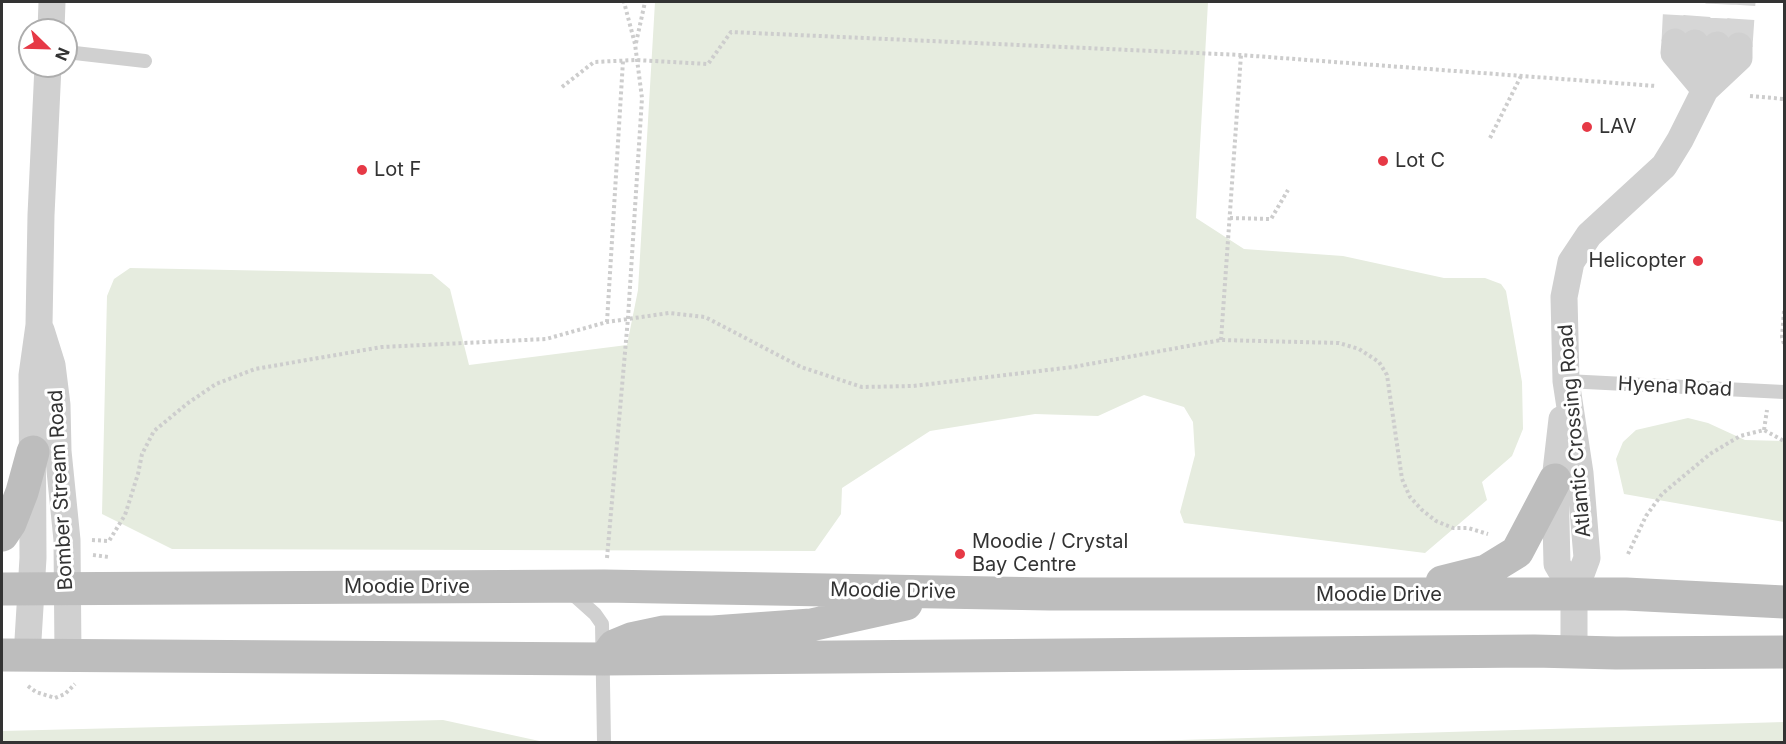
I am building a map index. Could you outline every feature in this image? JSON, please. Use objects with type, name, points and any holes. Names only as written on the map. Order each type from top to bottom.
[{"type":"main road","points":[[2,536],[10,524],[22,492],[33,452]]},
{"type":"main road","points":[[1388,594],[1486,571],[1510,557],[1517,552],[1555,480]]},
{"type":"main road","name":"Moodie Drive","points":[[16,589],[604,586],[957,592],[1574,593],[1785,602]]},
{"type":"main road","points":[[604,659],[614,646],[631,639],[664,632],[713,632],[811,625],[957,592]]},
{"type":"main road","points":[[14,656],[604,659],[1062,654],[1785,652]]},
{"type":"street","points":[[51,18],[52,2]]},
{"type":"street","name":"Atlantic Crossing Road","points":[[1574,593],[1587,558],[1580,473],[1566,381],[1564,297],[1571,262],[1588,235],[1664,166],[1705,90],[1739,58],[1706,44],[1696,55],[1705,90]]},
{"type":"street","name":"Bomber Stream Road","points":[[14,656],[16,589],[33,452],[32,375],[39,326],[47,78]]},
{"type":"street","name":"Bomber Stream Road","points":[[39,326],[52,365],[57,405],[58,451],[67,540],[68,656]]},
{"type":"street","name":"Atlantic Crossing Road","points":[[1566,381],[1555,480],[1557,564],[1574,593]]},
{"type":"street","points":[[1574,593],[1574,651]]},
{"type":"lane","points":[[78,53],[145,61]]},
{"type":"lane","name":"Hyena Road","points":[[1566,381],[1785,392]]},
{"type":"lane","points":[[555,586],[576,597],[595,614],[602,624],[604,742]]},
{"type":"path","points":[[604,586],[628,318],[642,98],[635,44],[624,2]]},
{"type":"path","points":[[635,44],[645,2]]},
{"type":"path","points":[[562,87],[594,62],[636,60],[708,64],[731,32],[1241,55],[1656,86]]},
{"type":"path","points":[[1221,340],[1241,55]]},
{"type":"path","points":[[607,322],[623,61]]},
{"type":"path","points":[[1490,138],[1521,76]]},
{"type":"path","points":[[1750,96],[1785,99]]},
{"type":"path","points":[[1230,218],[1271,219],[1288,190]]},
{"type":"path","points":[[1785,311],[1782,338],[1785,344]]},
{"type":"path","points":[[109,541],[125,515],[142,454],[154,431],[216,384],[255,369],[382,347],[546,339],[607,322],[669,313],[705,317],[801,367],[862,387],[914,386],[1073,367],[1221,340],[1339,343],[1359,349],[1379,362],[1387,375],[1402,479],[1410,497],[1436,521],[1453,528],[1474,530],[1492,536]]},
{"type":"path","points":[[1764,430],[1766,410]]},
{"type":"path","points":[[1628,554],[1646,516],[1662,494],[1710,454],[1740,436],[1764,430],[1785,441]]},
{"type":"path","points":[[93,555],[108,557]]},
{"type":"shaded area","points":[[655,2],[1208,2],[1196,218],[1244,249],[1343,256],[1444,278],[1485,278],[1501,284],[1506,291],[1522,382],[1523,429],[1512,456],[1482,482],[1487,500],[1425,553],[1184,523],[1180,512],[1195,455],[1193,422],[1184,407],[1144,395],[1098,416],[1035,414],[930,431],[842,488],[841,514],[815,551],[172,549],[102,514],[107,296],[114,279],[130,268],[432,274],[450,289],[469,365],[627,345],[638,290]]},
{"type":"shaded area","points":[[1688,418],[1708,423],[1745,440],[1784,441],[1784,522],[1624,494],[1616,459],[1623,442],[1636,430]]},
{"type":"shaded area","points":[[443,720],[544,742],[2,742],[2,731]]},
{"type":"shaded area","points":[[1784,722],[1784,742],[1114,742]]},
{"type":"tunnel","points":[[1675,42],[1677,2]]},
{"type":"tunnel","points":[[1695,43],[1698,2]]},
{"type":"tunnel","points":[[1717,45],[1719,2]]},
{"type":"tunnel","points":[[1739,46],[1742,2]]},
{"type":"place","name":"LAV","points":[[1587,127]]},
{"type":"place","name":"Lot C","points":[[1383,161]]},
{"type":"place","name":"Lot F","points":[[362,170]]},
{"type":"place","name":"Helicopter","points":[[1698,261]]},
{"type":"place","name":"Moodie / Crystal Bay Centre","points":[[960,554]]}]
